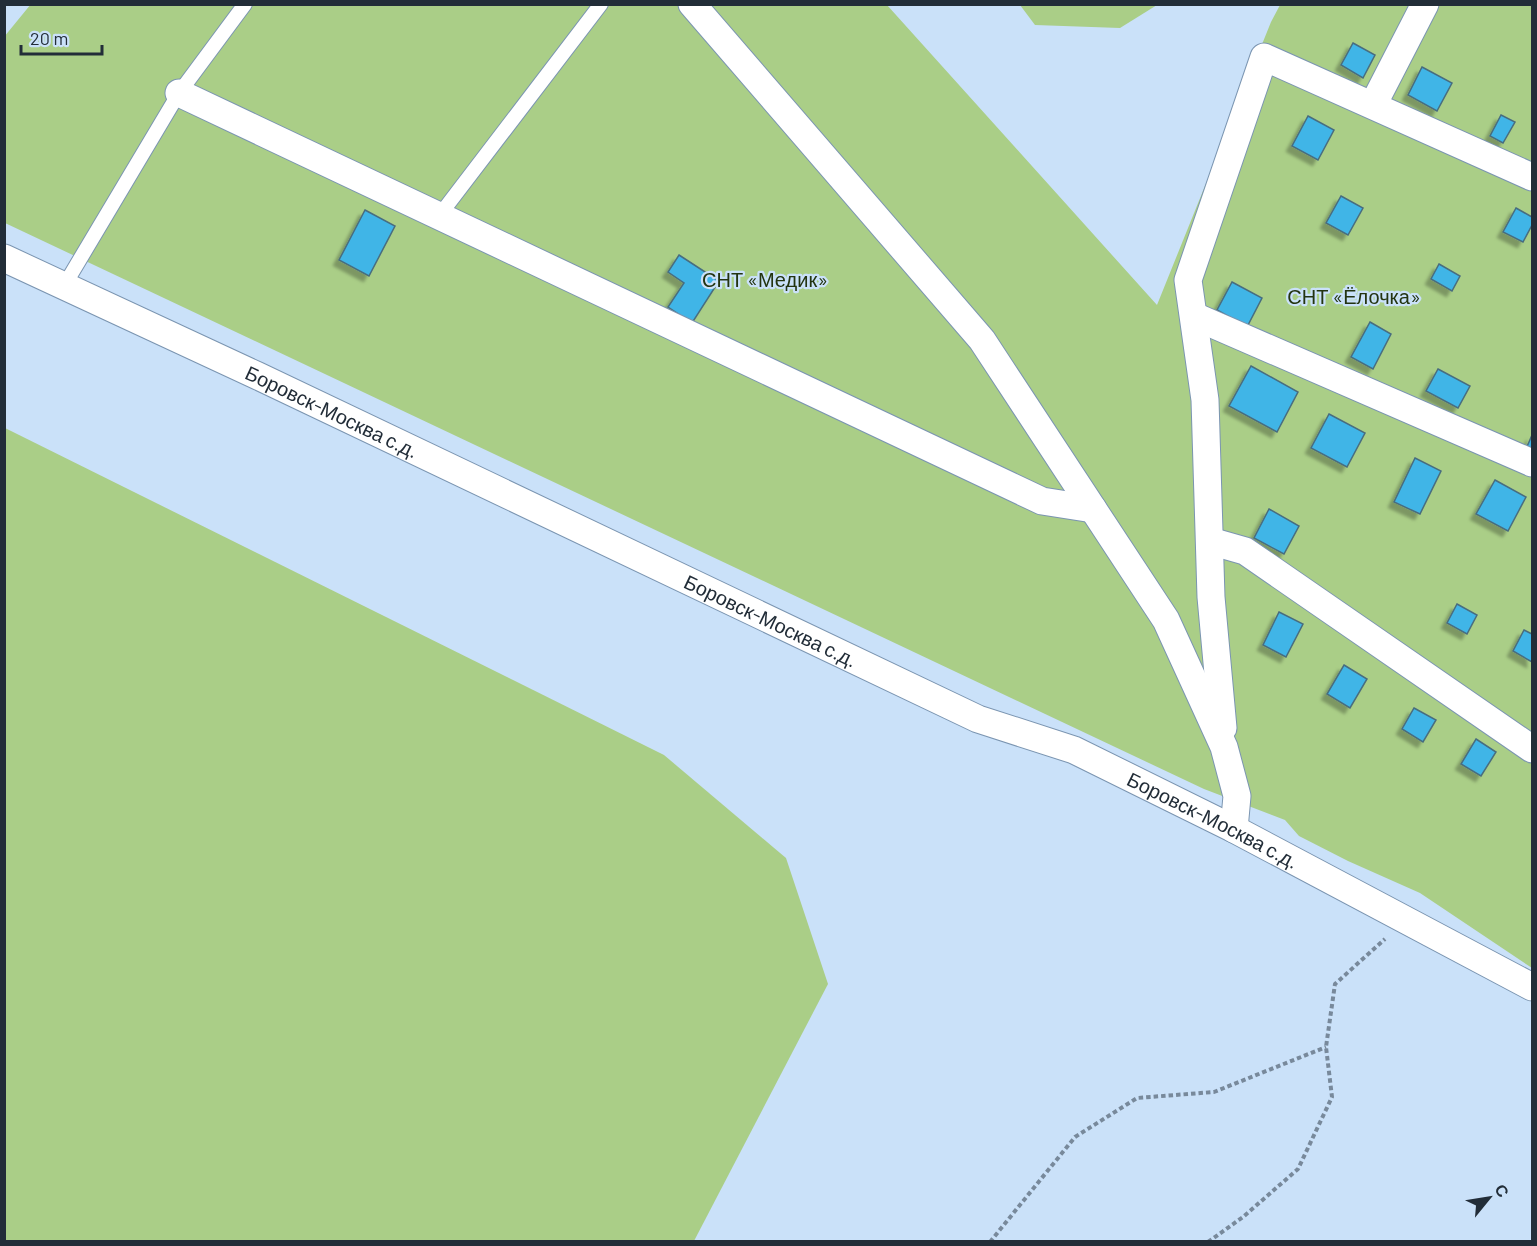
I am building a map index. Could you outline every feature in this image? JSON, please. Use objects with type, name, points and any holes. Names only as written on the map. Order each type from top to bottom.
[{"type":"street","points":[[692,4],[982,340],[1166,620],[1224,747],[1237,796],[1234,829]]},
{"type":"street","points":[[1372,105],[1425,4]]},
{"type":"street","points":[[1224,747],[1211,597],[1205,400],[1188,280],[1264,57],[1533,177]]},
{"type":"street","points":[[179,93],[1042,501],[1093,509]]},
{"type":"street","name":"Боровск-Москва с.д.","points":[[4,258],[280,386],[978,718],[1074,750],[1234,829],[1533,987]]},
{"type":"street","points":[[1194,316],[1533,463]]},
{"type":"street","points":[[1210,541],[1245,551],[1533,749]]},
{"type":"lane","points":[[64,286],[179,93],[245,4]]},
{"type":"lane","points":[[439,216],[601,4]]},
{"type":"path","points":[[1208,1242],[1243,1217],[1298,1169],[1332,1097],[1326,1047],[1335,984],[1406,920]]},
{"type":"path","points":[[990,1242],[1075,1137],[1137,1098],[1214,1092],[1326,1047]]},
{"type":"green space","name":"СНТ «Медик»","points":[[31,4],[887,5],[1157,305],[1271,22],[1280,5],[1532,5],[1532,968],[1420,893],[1299,836],[1285,820],[1204,789],[5,223],[4,37]]},
{"type":"green space","points":[[1020,5],[1157,5],[1120,28],[1035,25]]},
{"type":"green space","points":[[5,428],[664,755],[786,858],[828,984],[694,1241],[5,1241]]},
{"type":"building","points":[[1353,43],[1375,55],[1363,78],[1341,65]]},
{"type":"building","points":[[1422,67],[1452,83],[1437,111],[1408,95]]},
{"type":"building","points":[[1501,115],[1515,122],[1503,143],[1490,136]]},
{"type":"building","points":[[1308,116],[1334,130],[1318,160],[1292,146]]},
{"type":"building","points":[[1341,196],[1363,208],[1348,235],[1326,223]]},
{"type":"building","points":[[1516,208],[1532,217],[1532,225],[1523,242],[1503,232]]},
{"type":"building","points":[[365,210],[395,226],[369,276],[339,260]]},
{"type":"building","points":[[679,255],[719,281],[692,323],[668,307],[684,283],[668,272]]},
{"type":"building","points":[[1439,264],[1460,276],[1452,291],[1431,279]]},
{"type":"building","points":[[1232,282],[1262,298],[1247,327],[1217,310]]},
{"type":"building","points":[[1370,322],[1391,334],[1373,369],[1351,357]]},
{"type":"building","points":[[1251,366],[1298,392],[1277,432],[1229,406]]},
{"type":"building","points":[[1438,369],[1470,386],[1458,408],[1426,391]]},
{"type":"building","points":[[1329,414],[1365,433],[1347,467],[1311,448]]},
{"type":"building","points":[[1532,435],[1532,452],[1526,449]]},
{"type":"building","points":[[1415,458],[1441,471],[1420,514],[1394,502]]},
{"type":"building","points":[[1495,480],[1526,497],[1508,531],[1476,514]]},
{"type":"building","points":[[1269,509],[1299,526],[1284,554],[1254,538]]},
{"type":"building","points":[[1457,604],[1477,615],[1467,634],[1447,623]]},
{"type":"building","points":[[1279,612],[1303,624],[1286,657],[1263,645]]},
{"type":"building","points":[[1524,630],[1532,634],[1532,662],[1513,651]]},
{"type":"building","points":[[1344,665],[1367,679],[1350,708],[1327,694]]},
{"type":"building","points":[[1414,708],[1436,720],[1423,742],[1402,729]]},
{"type":"building","points":[[1476,739],[1496,752],[1481,776],[1461,764]]},
{"type":"park label","name":"СНТ «Ёлочка»","points":[[1354,296]]}]
